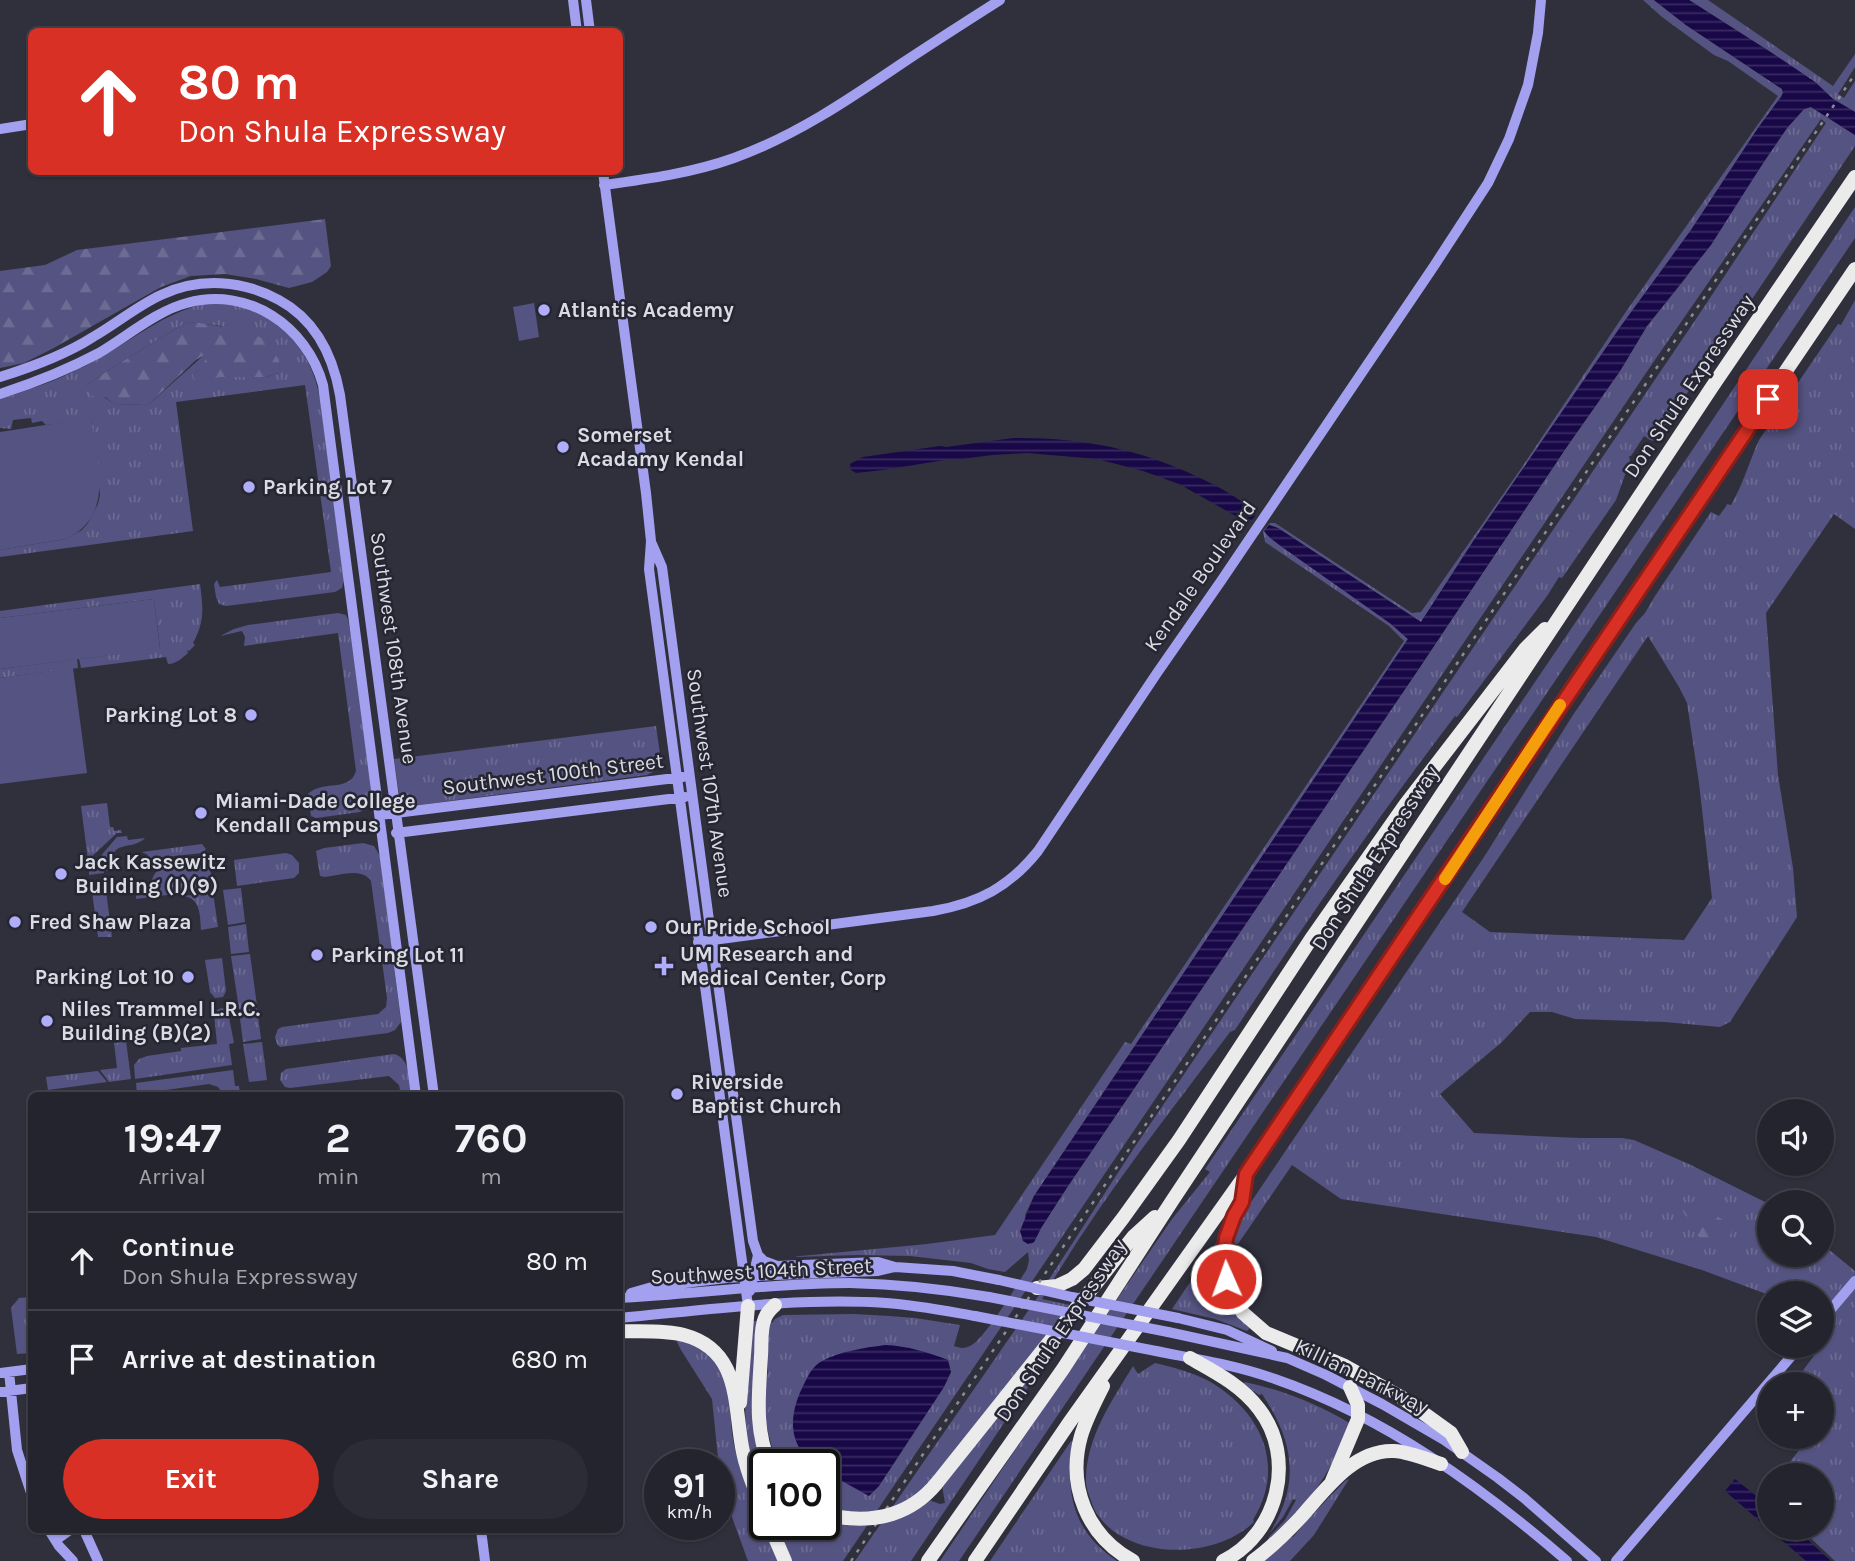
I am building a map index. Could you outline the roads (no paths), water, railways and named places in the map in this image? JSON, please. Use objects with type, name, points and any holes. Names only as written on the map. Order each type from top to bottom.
[{"type":"highway","name":"Don Shula Expressway","points":[[929,1561],[1063,1369],[1712,387],[1855,177]]},
{"type":"highway","points":[[975,1561],[1069,1423],[1246,1174],[1855,269]]},
{"type":"highway","points":[[1037,1288],[1057,1286],[1078,1274],[1123,1219],[1186,1130],[1311,939],[1405,805],[1525,649],[1573,600]]},
{"type":"highway","points":[[1246,1174],[1242,1202],[1229,1228],[1224,1256],[1228,1286],[1243,1313],[1266,1333],[1345,1366],[1401,1397],[1451,1433],[1462,1452]]},
{"type":"highway","points":[[840,1516],[871,1519],[892,1515],[921,1499],[936,1484],[1133,1237],[1172,1201]]},
{"type":"highway","points":[[764,1449],[758,1411],[763,1325],[767,1313],[775,1305]]},
{"type":"highway","points":[[739,1412],[743,1391],[748,1306]]},
{"type":"highway","points":[[623,1331],[678,1334],[704,1344],[719,1357],[727,1369],[739,1412],[744,1455],[749,1469]]},
{"type":"highway","points":[[1189,1358],[1230,1381],[1250,1398],[1269,1426],[1279,1457],[1278,1490],[1265,1522],[1245,1547],[1223,1561]]},
{"type":"highway","points":[[1115,1359],[1082,1436],[1076,1468],[1077,1486],[1088,1517],[1097,1531],[1121,1554],[1133,1561]]},
{"type":"highway","points":[[1331,1483],[1359,1415],[1358,1405],[1350,1387]]},
{"type":"highway","points":[[1253,1561],[1275,1544],[1331,1483],[1363,1458],[1393,1451],[1441,1464]]},
{"type":"highway","points":[[776,1540],[785,1561]]},
{"type":"street","points":[[573,0],[576,28]]},
{"type":"street","points":[[586,0],[590,28]]},
{"type":"street","points":[[604,185],[694,170],[736,157],[776,140],[856,95],[1000,0]]},
{"type":"street","name":"Kendale Boulevard","points":[[698,942],[960,906],[978,900],[1001,887],[1028,864],[1390,333],[1488,183],[1504,151],[1528,85],[1541,0]]},
{"type":"street","points":[[0,128],[28,124]]},
{"type":"street","name":"Southwest 107th Avenue","points":[[603,175],[651,541],[649,569],[738,1244],[748,1282],[748,1306]]},
{"type":"street","name":"Southwest 108th Avenue","points":[[71,349],[161,295],[190,285],[221,283],[244,286],[288,305],[323,341],[337,378],[433,1092]]},
{"type":"street","name":"Southwest 108th Avenue","points":[[41,380],[100,352],[168,310],[186,303],[211,300],[236,301],[258,308],[279,320],[295,334],[316,365],[323,385],[415,1092]]},
{"type":"street","points":[[0,377],[71,349],[70,359],[48,370],[41,380],[0,394]]},
{"type":"street","name":"Southwest 107th Avenue","points":[[651,541],[662,567],[754,1245],[758,1255],[748,1282]]},
{"type":"street","name":"Southwest 100th Street","points":[[380,815],[690,776]]},
{"type":"street","name":"Southwest 100th Street","points":[[383,834],[692,796]]},
{"type":"street","points":[[691,889],[705,887]]},
{"type":"street","points":[[758,1255],[777,1266],[878,1262],[953,1271],[1210,1325],[1237,1333],[1287,1358]]},
{"type":"street","points":[[623,1296],[652,1287],[878,1271],[895,1266]]},
{"type":"street","points":[[1834,1306],[1855,1281]]},
{"type":"street","name":"Southwest 104th Street","points":[[748,1282],[883,1284],[989,1297]]},
{"type":"street","name":"Killian Parkway","points":[[989,1297],[1287,1358],[1350,1387],[1418,1424],[1462,1452],[1524,1498],[1596,1561]]},
{"type":"street","name":"Southwest 104th Street","points":[[623,1318],[748,1306],[852,1302],[917,1306],[975,1316]]},
{"type":"street","name":"Killian Parkway","points":[[975,1316],[1227,1364],[1275,1378],[1359,1415],[1404,1440],[1512,1514],[1567,1561]]},
{"type":"street","points":[[1616,1561],[1790,1358]]},
{"type":"street","points":[[28,1369],[5,1372],[19,1460],[28,1485]]},
{"type":"street","points":[[6,1391],[28,1388]]},
{"type":"street","points":[[51,1533],[73,1561]]},
{"type":"street","points":[[56,1540],[66,1533]]},
{"type":"street","points":[[85,1533],[98,1561]]},
{"type":"street","points":[[481,1533],[485,1561]]},
{"type":"railway","points":[[851,1561],[1855,74]]},
{"type":"place","name":"Atlantis Academy","points":[[544,310]]},
{"type":"place","name":"Somerset Acadamy Kendal","points":[[563,447]]},
{"type":"place","name":"Parking Lot 7","points":[[249,487]]},
{"type":"place","name":"Parking Lot 8","points":[[251,715]]},
{"type":"place","name":"Miami-Dade College Kendall Campus","points":[[201,813]]},
{"type":"place","name":"Jack Kassewitz Building (I)(9)","points":[[61,874]]},
{"type":"place","name":"Fred Shaw Plaza","points":[[15,922]]},
{"type":"place","name":"Our Pride School","points":[[651,927]]},
{"type":"place","name":"Parking Lot 11","points":[[317,955]]},
{"type":"place","name":"UM Research and Medical Center, Corp","points":[[664,966]]},
{"type":"place","name":"Parking Lot 10","points":[[188,977]]},
{"type":"place","name":"Niles Trammel L.R.C. Building (B)(2)","points":[[47,1021]]},
{"type":"place","name":"Riverside Baptist Church","points":[[677,1094]]}]
